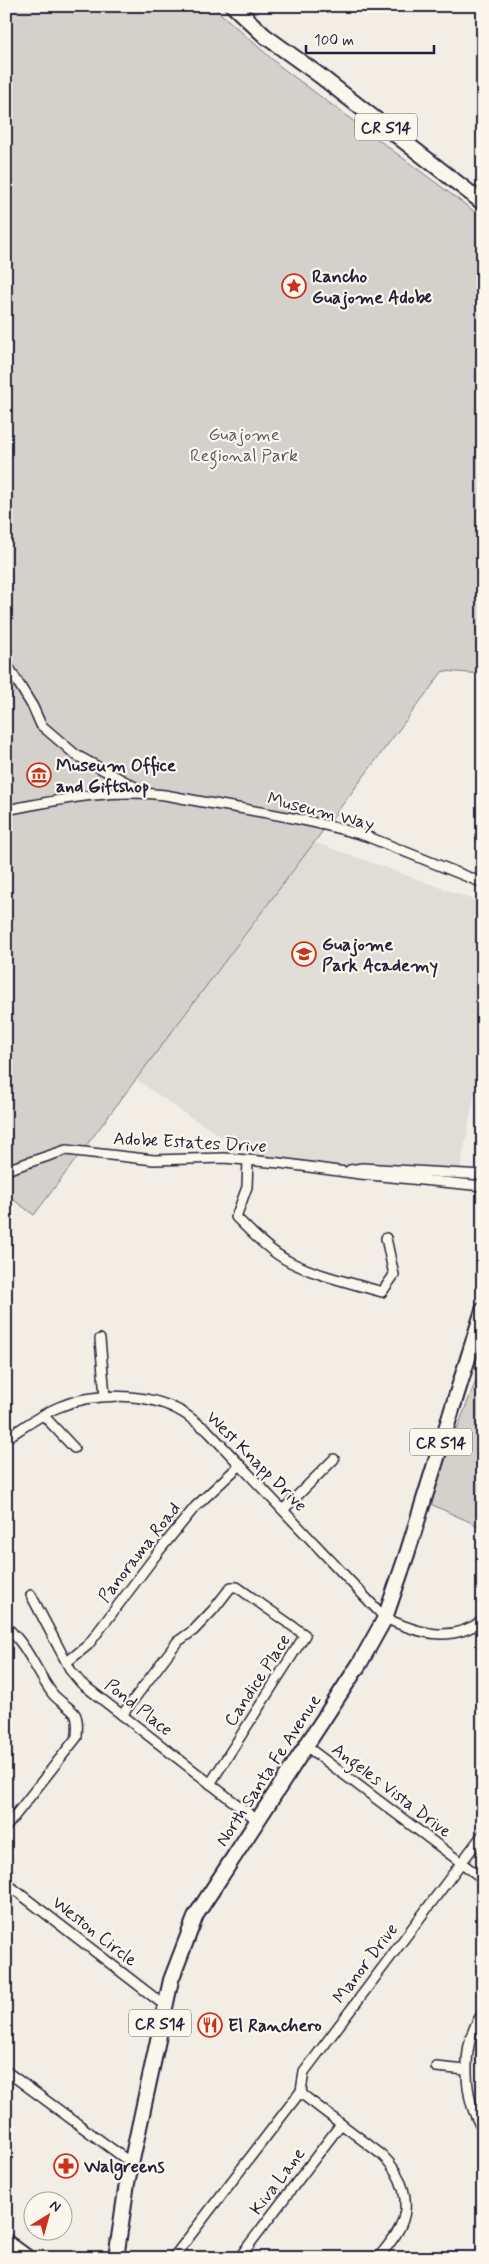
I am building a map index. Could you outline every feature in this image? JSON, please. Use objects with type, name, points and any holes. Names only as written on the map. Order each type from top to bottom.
[{"type":"main road","name":"CR S14","points":[[233,6],[265,36],[319,75],[483,203]]},
{"type":"main road","name":"North Santa Fe Avenue","points":[[116,2258],[131,2163],[164,2005],[171,1980],[196,1915],[360,1663],[385,1618],[407,1554],[483,1310]]},
{"type":"main road","points":[[6,2242],[28,2258]]},
{"type":"street","name":"Museum Way","points":[[6,663],[33,707],[41,725],[76,755],[146,793]]},
{"type":"street","name":"Museum Way","points":[[6,810],[90,795],[146,793],[283,816],[346,830],[483,883]]},
{"type":"street","name":"Adobe Estates Drive","points":[[6,1170],[66,1150],[154,1160],[224,1158],[248,1160],[483,1186]]},
{"type":"street","points":[[248,1160],[246,1187],[236,1216],[255,1237],[290,1262],[340,1280],[382,1292],[394,1274],[386,1238]]},
{"type":"street","name":"Adobe Estates Drive","points":[[345,1171],[362,1168],[483,1175]]},
{"type":"street","points":[[100,1339],[105,1396]]},
{"type":"street","name":"West Knapp Drive","points":[[6,1438],[57,1408],[77,1400],[122,1395],[162,1404],[181,1412],[207,1430],[385,1618]]},
{"type":"street","points":[[44,1416],[74,1448]]},
{"type":"street","points":[[283,1510],[334,1459]]},
{"type":"street","name":"Panorama Road","points":[[67,1662],[88,1645],[195,1507],[240,1466]]},
{"type":"street","name":"Candice Place","points":[[122,1715],[177,1642],[194,1630],[231,1587],[237,1587],[305,1635],[210,1784]]},
{"type":"street","name":"Pond Place","points":[[31,1595],[71,1671],[81,1683],[258,1820]]},
{"type":"street","points":[[385,1618],[414,1631],[433,1635],[453,1634],[474,1627],[483,1620]]},
{"type":"street","points":[[6,1627],[26,1648],[38,1673],[54,1695],[74,1713],[77,1721],[77,1737],[6,1827]]},
{"type":"street","name":"Angeles Vista Drive","points":[[306,1746],[483,1879]]},
{"type":"street","name":"Manor Drive","points":[[173,2258],[301,2090],[304,2072],[483,1834]]},
{"type":"street","name":"Weston Circle","points":[[6,1883],[164,2005]]},
{"type":"street","points":[[483,2013],[478,2018],[467,2054],[466,2070],[471,2100],[483,2130]]},
{"type":"street","points":[[436,2067],[466,2070]]},
{"type":"street","points":[[6,2071],[131,2163]]},
{"type":"street","points":[[301,2090],[303,2095],[391,2164],[401,2181],[404,2191],[404,2212],[399,2229],[378,2258]]},
{"type":"street","name":"Kiva Lane","points":[[239,2258],[341,2124]]},
{"type":"shaded area","name":"Guajome Park Academy","points":[[256,821],[483,903],[483,1050],[458,1180],[255,1156],[190,1117],[126,1072]]},
{"type":"green space","name":"Guajome Regional Park","points":[[6,6],[212,6],[281,67],[483,218],[483,674],[443,671],[34,1215],[6,1194]]},
{"type":"green space","points":[[483,1363],[483,1524],[481,1527],[428,1503]]},
{"type":"place","name":"Rancho Guajome Adobe","points":[[294,286]]},
{"type":"place","name":"Museum Office and Giftshop","points":[[39,775]]},
{"type":"place","name":"Guajome Park Academy","points":[[304,954]]},
{"type":"place","name":"El Ranchero","points":[[210,2025]]},
{"type":"place","name":"Walgreens","points":[[66,2166]]}]
